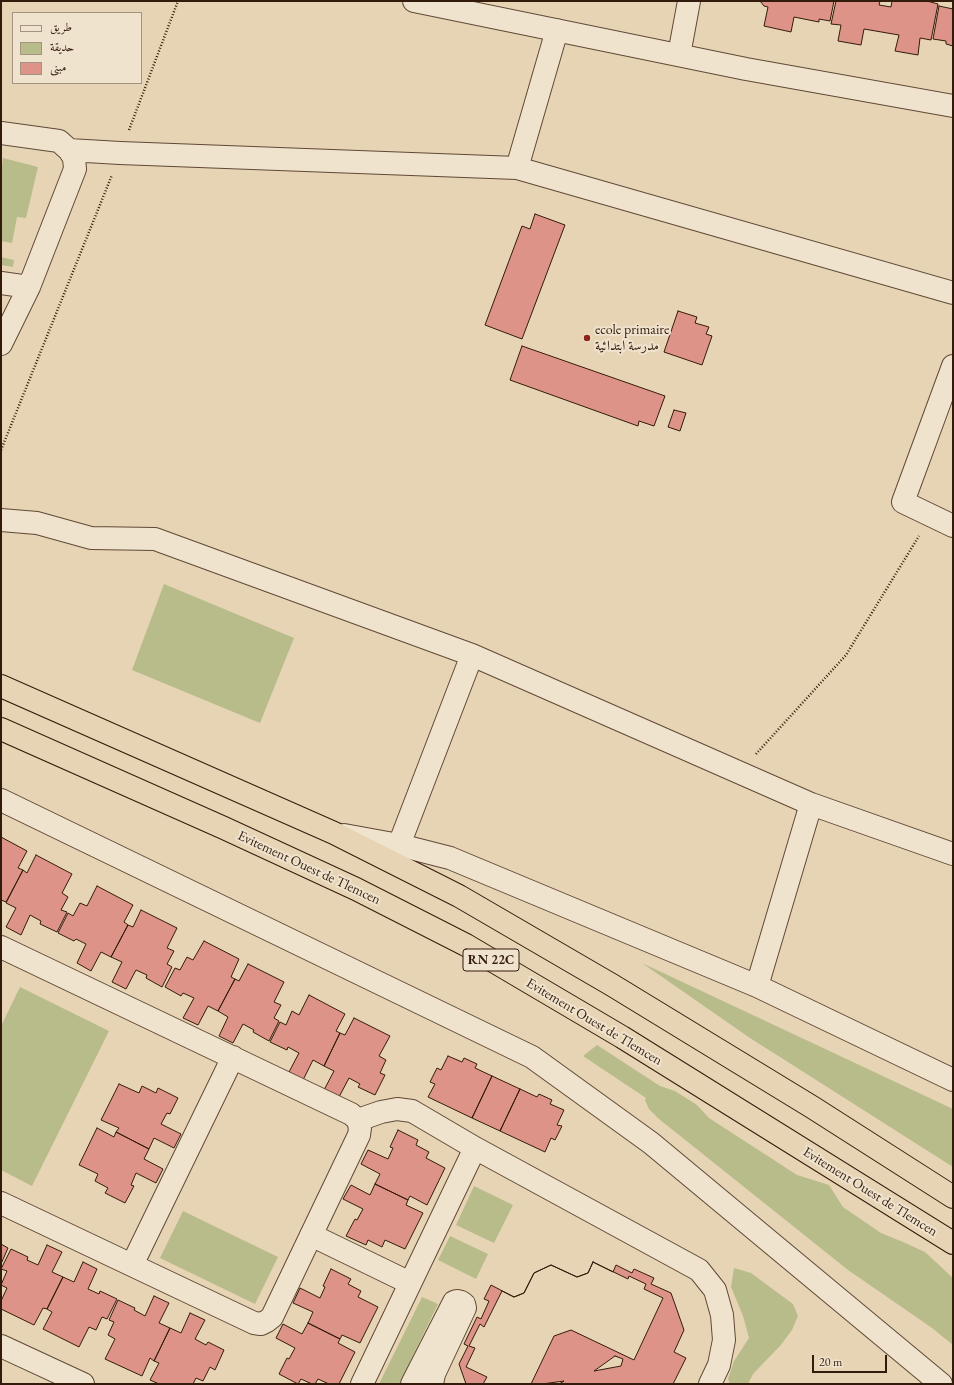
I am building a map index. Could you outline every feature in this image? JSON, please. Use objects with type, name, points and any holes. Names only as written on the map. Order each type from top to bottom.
[{"type":"highway","name":"RN 22C","points":[[1,686],[334,834],[459,896],[612,985],[812,1107],[953,1197]]},
{"type":"highway","name":"Evitement Ouest de Tlemcen","points":[[1,729],[259,844],[466,945],[622,1037],[953,1244]]},
{"type":"street","points":[[414,1],[746,69],[953,106]]},
{"type":"street","points":[[679,55],[690,1]]},
{"type":"street","points":[[517,168],[557,30]]},
{"type":"street","points":[[1,133],[59,141],[69,150],[74,158],[75,169],[29,288],[1,344]]},
{"type":"street","points":[[69,150],[517,168],[953,293]]},
{"type":"street","points":[[1,283],[29,288]]},
{"type":"street","points":[[953,366],[903,502],[953,526]]},
{"type":"street","points":[[1,520],[37,523],[91,538],[155,539],[472,655],[810,804],[953,854]]},
{"type":"street","points":[[399,845],[472,655]]},
{"type":"street","points":[[1,800],[532,1057],[651,1143],[941,1384]]},
{"type":"street","points":[[757,986],[810,804]]},
{"type":"street","points":[[334,834],[399,845],[450,858],[757,986],[953,1080]]},
{"type":"street","points":[[1,947],[351,1114],[358,1120],[360,1128],[359,1135],[272,1317],[261,1324],[254,1323],[1,1203]]},
{"type":"street","points":[[132,1265],[233,1057]]},
{"type":"street","points":[[358,1120],[381,1112],[398,1109],[412,1111],[475,1148],[699,1270],[715,1290],[722,1314],[724,1340],[719,1365],[710,1384]]},
{"type":"street","points":[[362,1384],[475,1148]]},
{"type":"street","points":[[311,1236],[410,1283]]},
{"type":"street","points":[[412,1384],[454,1302],[457,1300],[464,1304],[465,1308],[434,1374],[432,1384]]},
{"type":"street","points":[[1,1346],[83,1384]]},
{"type":"path","points":[[1,450],[98,212],[178,1]]},
{"type":"path","points":[[738,772],[846,655],[932,516]]},
{"type":"green space","points":[[3,158],[38,167],[26,218],[17,217],[12,243],[1,241],[1,175]]},
{"type":"green space","points":[[1,257],[14,260],[13,267],[1,265]]},
{"type":"green space","points":[[164,584],[294,638],[260,723],[132,670]]},
{"type":"green space","points":[[642,963],[953,1109],[953,1167],[750,1038]]},
{"type":"green space","points":[[20,987],[109,1031],[32,1186],[1,1170],[1,1026]]},
{"type":"green space","points":[[597,1045],[660,1086],[675,1091],[697,1105],[709,1118],[797,1175],[829,1185],[843,1207],[881,1233],[925,1252],[953,1278],[953,1345],[932,1328],[848,1270],[659,1119],[649,1109],[645,1100],[646,1098],[583,1056]]},
{"type":"green space","points":[[474,1186],[513,1205],[494,1243],[456,1225]]},
{"type":"green space","points":[[183,1211],[278,1257],[255,1304],[160,1258]]},
{"type":"green space","points":[[450,1236],[488,1254],[476,1279],[438,1260]]},
{"type":"green space","points":[[734,1268],[751,1273],[793,1304],[798,1316],[792,1330],[780,1346],[753,1374],[748,1384],[730,1384],[728,1379],[734,1361],[749,1338],[743,1316],[731,1287]]},
{"type":"green space","points":[[422,1297],[438,1304],[399,1384],[379,1384]]},
{"type":"building","points":[[760,1],[834,1],[830,21],[819,19],[819,22],[794,17],[791,32],[764,26],[768,7],[764,6]]},
{"type":"building","points":[[836,1],[880,1],[879,5],[891,7],[892,1],[927,1],[938,4],[931,40],[920,38],[918,55],[895,51],[899,35],[864,29],[861,45],[838,41],[841,25],[831,24]]},
{"type":"building","points":[[939,6],[953,9],[953,46],[946,44],[946,41],[933,39]]},
{"type":"building","points":[[535,214],[565,225],[522,339],[485,325],[522,226],[530,229]]},
{"type":"building","points":[[678,311],[697,317],[695,323],[709,327],[706,334],[712,336],[702,365],[664,352]]},
{"type":"building","points":[[522,346],[665,396],[654,426],[639,421],[638,426],[510,380]]},
{"type":"building","points":[[674,410],[686,413],[680,431],[668,427]]},
{"type":"building","points":[[1,837],[27,851],[18,868],[23,870],[6,902],[1,900]]},
{"type":"building","points":[[36,855],[72,874],[62,893],[68,897],[61,910],[67,912],[57,932],[40,924],[41,921],[30,915],[21,935],[6,927],[16,908],[6,903],[23,870],[27,873]]},
{"type":"building","points":[[97,886],[133,905],[124,922],[128,925],[111,957],[101,952],[91,971],[77,963],[86,944],[76,939],[74,941],[58,933],[68,913],[73,916],[80,903],[87,906]]},
{"type":"building","points":[[141,910],[177,928],[167,948],[174,951],[167,964],[172,967],[162,987],[146,978],[147,975],[136,970],[126,989],[112,982],[122,962],[111,957],[128,925],[133,927]]},
{"type":"building","points":[[204,941],[239,959],[231,977],[235,979],[218,1011],[208,1006],[198,1025],[183,1018],[194,998],[183,993],[181,996],[165,987],[175,968],[180,970],[187,957],[193,960]]},
{"type":"building","points":[[248,964],[284,982],[274,1002],[281,1005],[274,1018],[279,1021],[269,1041],[253,1032],[254,1030],[243,1024],[233,1043],[219,1036],[228,1017],[218,1011],[235,979],[239,981]]},
{"type":"building","points":[[309,995],[345,1014],[336,1031],[340,1033],[324,1066],[313,1060],[303,1080],[289,1072],[299,1053],[288,1047],[287,1050],[270,1042],[280,1022],[286,1025],[292,1011],[299,1015]]},
{"type":"building","points":[[354,1018],[390,1036],[379,1056],[386,1060],[380,1073],[385,1075],[375,1095],[358,1087],[360,1084],[349,1078],[339,1097],[324,1090],[334,1071],[324,1066],[340,1033],[345,1035]]},
{"type":"building","points":[[448,1056],[462,1062],[464,1058],[477,1064],[475,1068],[492,1076],[472,1118],[428,1097],[435,1084],[430,1082],[437,1068],[441,1070]]},
{"type":"building","points":[[492,1076],[520,1089],[500,1131],[472,1118]]},
{"type":"building","points":[[119,1084],[139,1093],[142,1086],[156,1093],[158,1088],[178,1098],[170,1114],[167,1113],[161,1124],[181,1134],[174,1148],[154,1138],[149,1149],[116,1132],[119,1128],[101,1120]]},
{"type":"building","points":[[520,1089],[537,1097],[539,1094],[552,1100],[550,1104],[564,1110],[557,1125],[562,1126],[555,1140],[551,1138],[545,1152],[500,1131]]},
{"type":"building","points":[[97,1128],[114,1137],[116,1132],[149,1149],[144,1159],[163,1169],[156,1183],[136,1173],[131,1185],[134,1186],[125,1203],[105,1193],[108,1188],[95,1181],[98,1174],[79,1165]]},
{"type":"building","points":[[398,1130],[418,1140],[416,1145],[429,1152],[426,1158],[445,1168],[427,1205],[410,1196],[408,1200],[375,1184],[380,1174],[361,1164],[368,1150],[388,1159],[393,1148],[390,1147]]},
{"type":"building","points":[[375,1184],[408,1200],[406,1205],[423,1213],[405,1249],[385,1240],[382,1247],[368,1240],[366,1245],[346,1236],[355,1219],[357,1220],[363,1209],[343,1199],[351,1185],[370,1195]]},
{"type":"building","points":[[1,1244],[8,1248],[1,1264]]},
{"type":"building","points":[[47,1245],[62,1252],[52,1272],[63,1277],[47,1309],[43,1308],[34,1325],[1,1309],[1,1301],[7,1288],[1,1285],[7,1271],[1,1269],[11,1249],[28,1257],[27,1260],[38,1265]]},
{"type":"building","points":[[83,1262],[97,1269],[88,1289],[99,1294],[100,1291],[117,1299],[107,1319],[102,1317],[96,1330],[89,1327],[79,1347],[43,1329],[52,1312],[47,1309],[63,1277],[74,1282]]},
{"type":"building","points":[[593,1262],[613,1272],[616,1265],[632,1273],[634,1269],[654,1278],[651,1284],[671,1293],[684,1330],[674,1352],[686,1358],[673,1384],[559,1384],[564,1381],[542,1384],[466,1384],[459,1364],[468,1346],[464,1344],[477,1317],[481,1319],[489,1301],[484,1299],[491,1285],[514,1297],[524,1293],[534,1273],[551,1265],[577,1277],[588,1273]],"holes":[[[615,1356],[623,1359],[621,1366],[594,1371]]]},
{"type":"building","points":[[593,1262],[628,1279],[629,1276],[646,1284],[644,1289],[663,1298],[634,1360],[571,1330],[554,1336],[531,1384],[483,1384],[487,1377],[466,1367],[475,1348],[469,1346],[480,1324],[484,1327],[502,1291],[514,1297],[524,1293],[534,1273],[551,1265],[577,1277],[588,1273]]},
{"type":"building","points":[[331,1269],[351,1279],[348,1284],[361,1291],[358,1297],[378,1307],[360,1343],[342,1335],[340,1339],[308,1323],[313,1312],[293,1303],[300,1288],[320,1298],[325,1287],[323,1286]]},
{"type":"building","points":[[154,1296],[169,1303],[159,1323],[170,1328],[154,1361],[150,1358],[142,1376],[105,1359],[115,1339],[108,1335],[114,1322],[109,1320],[118,1300],[135,1308],[134,1310],[145,1316]]},
{"type":"building","points":[[190,1313],[205,1320],[195,1339],[206,1345],[208,1342],[224,1350],[215,1370],[210,1367],[203,1381],[196,1378],[193,1384],[159,1384],[150,1380],[159,1363],[154,1361],[170,1328],[181,1333]]},
{"type":"building","points":[[308,1323],[340,1339],[338,1343],[355,1352],[339,1384],[329,1384],[318,1379],[315,1384],[312,1384],[301,1379],[298,1384],[279,1374],[287,1358],[289,1359],[295,1348],[276,1338],[283,1324],[302,1334]]},
{"type":"place","name":"ecole primaire مدرسة ابتدائية","points":[[587,338]]}]
